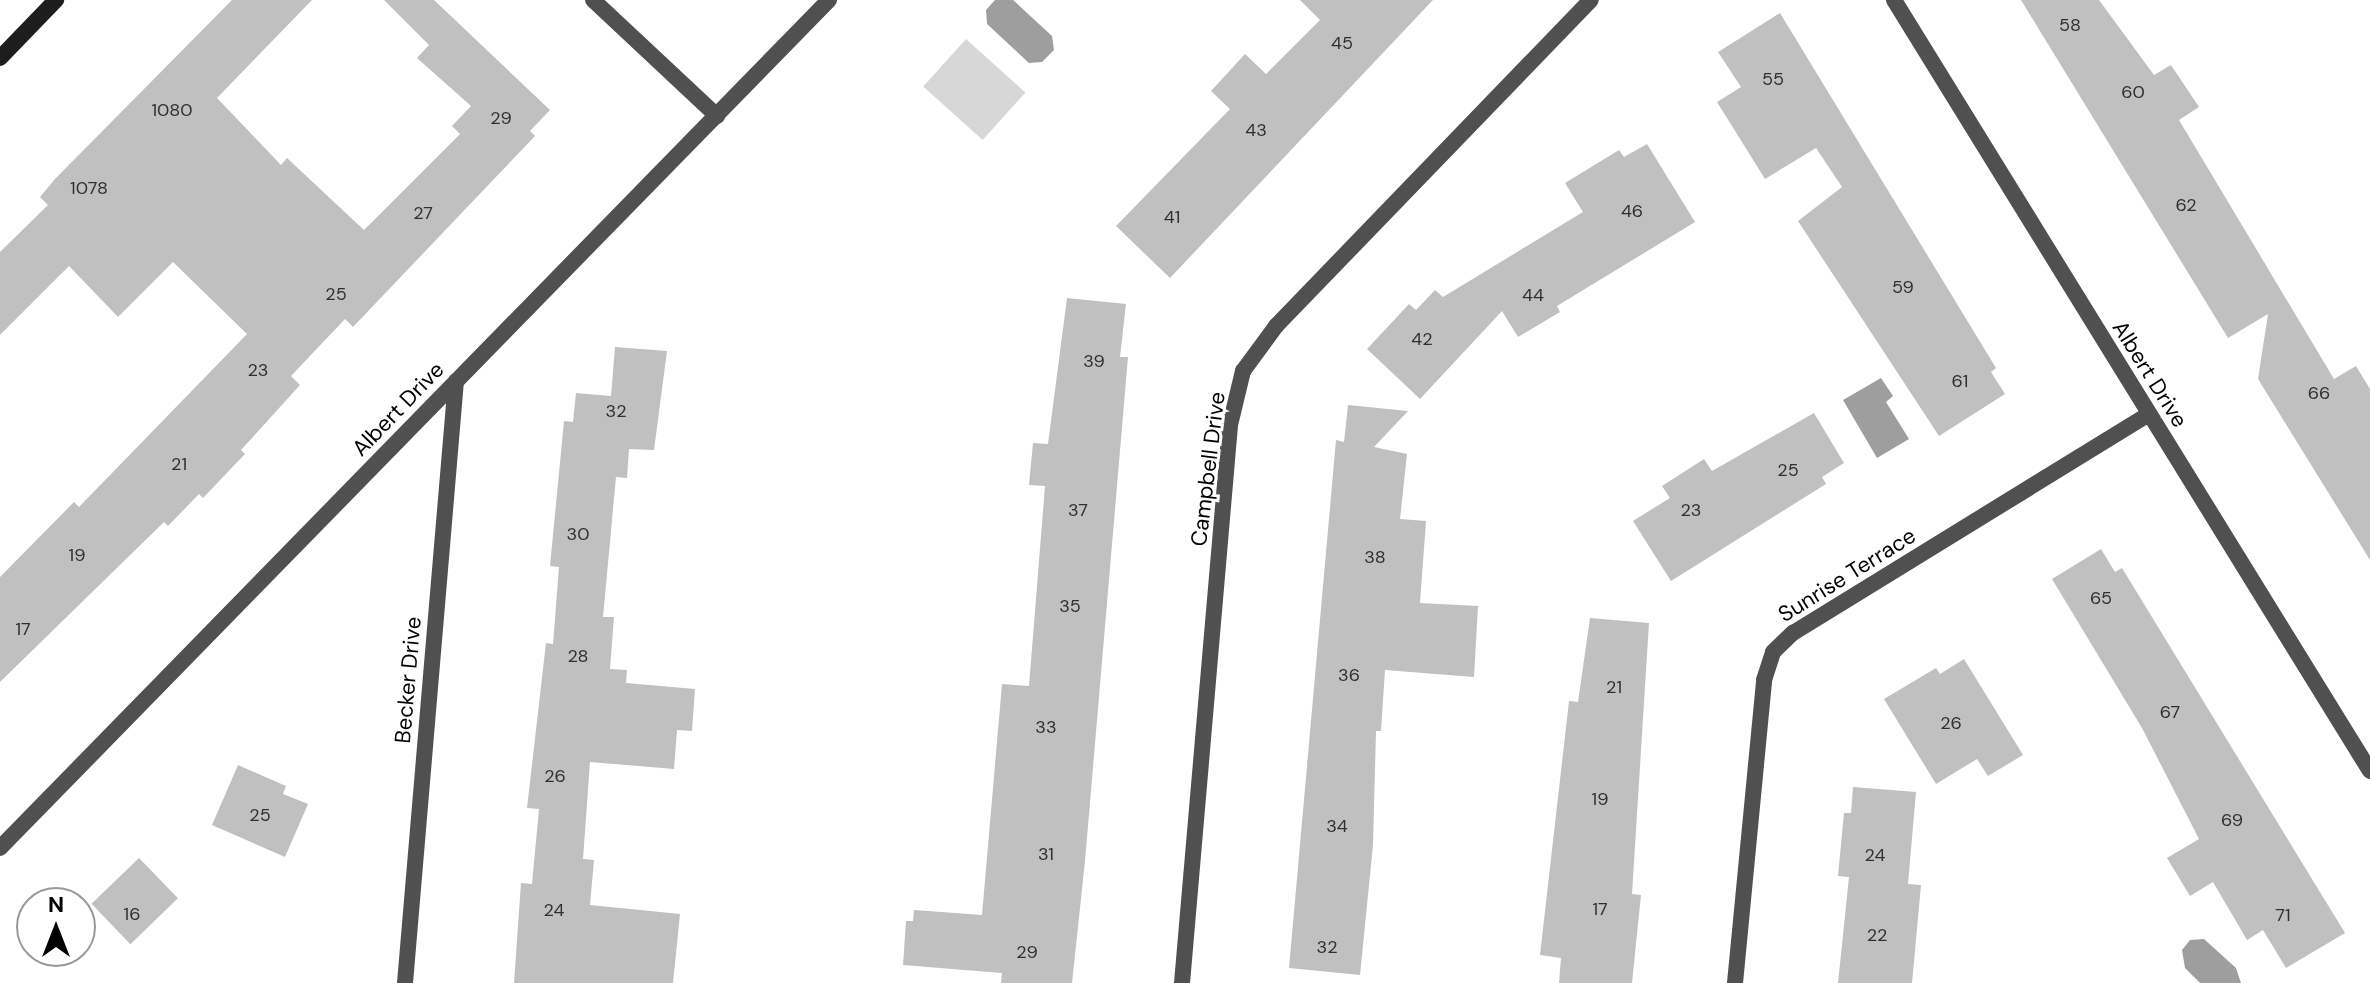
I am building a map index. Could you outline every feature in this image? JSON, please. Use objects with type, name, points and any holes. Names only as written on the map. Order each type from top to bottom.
[{"type":"street","points":[[0,58],[56,0]]},
{"type":"street","points":[[593,0],[717,116]]},
{"type":"street","name":"Albert Drive","points":[[0,848],[829,0]]},
{"type":"street","name":"Campbell Drive","points":[[1182,983],[1230,425],[1243,371],[1276,326],[1591,0]]},
{"type":"street","name":"Albert Drive","points":[[1894,0],[2370,771]]},
{"type":"street","name":"Becker Drive","points":[[405,983],[456,381]]},
{"type":"street","name":"Sunrise Terrace","points":[[1735,983],[1764,680],[1773,652],[1793,633],[2149,414]]},
{"type":"shaded area","points":[[995,0],[1013,0],[1052,36],[1054,50],[1042,62],[1029,63],[987,24],[986,10]]},
{"type":"shaded area","points":[[966,39],[1025,93],[983,140],[923,87]]},
{"type":"shaded area","points":[[1881,378],[1893,396],[1886,402],[1909,439],[1877,458],[1843,400]]},
{"type":"shaded area","points":[[2204,939],[2236,968],[2241,983],[2200,983],[2185,968],[2182,950],[2190,940]]},
{"type":"building","points":[[232,0],[312,0],[217,98],[281,165],[287,158],[364,230],[460,134],[452,126],[471,106],[417,58],[429,45],[384,0],[434,0],[550,110],[530,131],[535,136],[353,327],[345,319],[291,376],[300,385],[241,450],[245,454],[203,498],[199,494],[168,526],[164,522],[0,682],[0,577],[74,502],[79,507],[247,334],[173,262],[118,317],[69,266],[0,335],[0,252],[48,205],[40,197],[55,179]]},
{"type":"building","points":[[1300,0],[1433,0],[1170,278],[1116,226],[1230,109],[1211,91],[1245,54],[1266,74],[1320,20]]},
{"type":"building","points":[[2021,0],[2099,0],[2154,75],[2171,65],[2199,107],[2179,120],[2334,379],[2356,366],[2370,389],[2370,560],[2258,379],[2268,314],[2228,338]]},
{"type":"building","points":[[1780,13],[1996,368],[1991,372],[2005,394],[1939,436],[1798,221],[1842,187],[1816,148],[1765,179],[1717,102],[1741,87],[1718,52]]},
{"type":"building","points":[[1647,144],[1695,222],[1557,306],[1560,312],[1518,337],[1502,311],[1420,399],[1367,349],[1409,304],[1416,310],[1435,290],[1443,297],[1583,212],[1565,183],[1619,150],[1624,157]]},
{"type":"building","points":[[1067,298],[1126,304],[1120,357],[1128,357],[1085,861],[1072,983],[1001,983],[1002,973],[903,965],[906,921],[913,921],[914,910],[982,915],[1002,684],[1029,686],[1045,486],[1029,485],[1033,443],[1048,444]]},
{"type":"building","points":[[615,347],[667,351],[654,450],[629,449],[627,478],[616,477],[603,617],[614,617],[610,669],[627,670],[626,683],[695,689],[692,731],[677,730],[674,769],[590,762],[583,859],[594,860],[590,905],[680,914],[673,983],[514,983],[521,883],[532,884],[539,809],[527,808],[546,643],[553,644],[559,567],[550,566],[564,421],[573,422],[576,393],[611,396]]},
{"type":"building","points":[[1348,405],[1408,411],[1374,447],[1407,454],[1400,519],[1426,521],[1420,603],[1478,606],[1474,677],[1385,670],[1381,731],[1376,731],[1373,845],[1360,975],[1289,968],[1336,440],[1344,442]]},
{"type":"building","points":[[1814,413],[1844,463],[1822,477],[1826,484],[1671,581],[1633,521],[1670,498],[1662,486],[1704,459],[1712,471]]},
{"type":"building","points":[[2101,549],[2115,572],[2122,568],[2345,933],[2286,968],[2263,930],[2247,940],[2213,882],[2190,896],[2167,858],[2199,839],[2142,728],[2052,579]]},
{"type":"building","points":[[1590,618],[1649,623],[1632,894],[1641,895],[1632,983],[1559,983],[1561,958],[1540,955],[1569,701],[1578,702]]},
{"type":"building","points":[[1964,659],[2023,755],[1988,776],[1977,759],[1936,784],[1884,699],[1936,668],[1940,674]]},
{"type":"building","points":[[238,765],[286,786],[283,794],[308,804],[285,857],[212,825]]},
{"type":"building","points":[[1853,787],[1916,792],[1908,884],[1921,885],[1912,983],[1838,983],[1849,877],[1838,876],[1844,813],[1851,813]]},
{"type":"building","points":[[139,858],[178,898],[130,944],[96,908],[96,900]]}]
